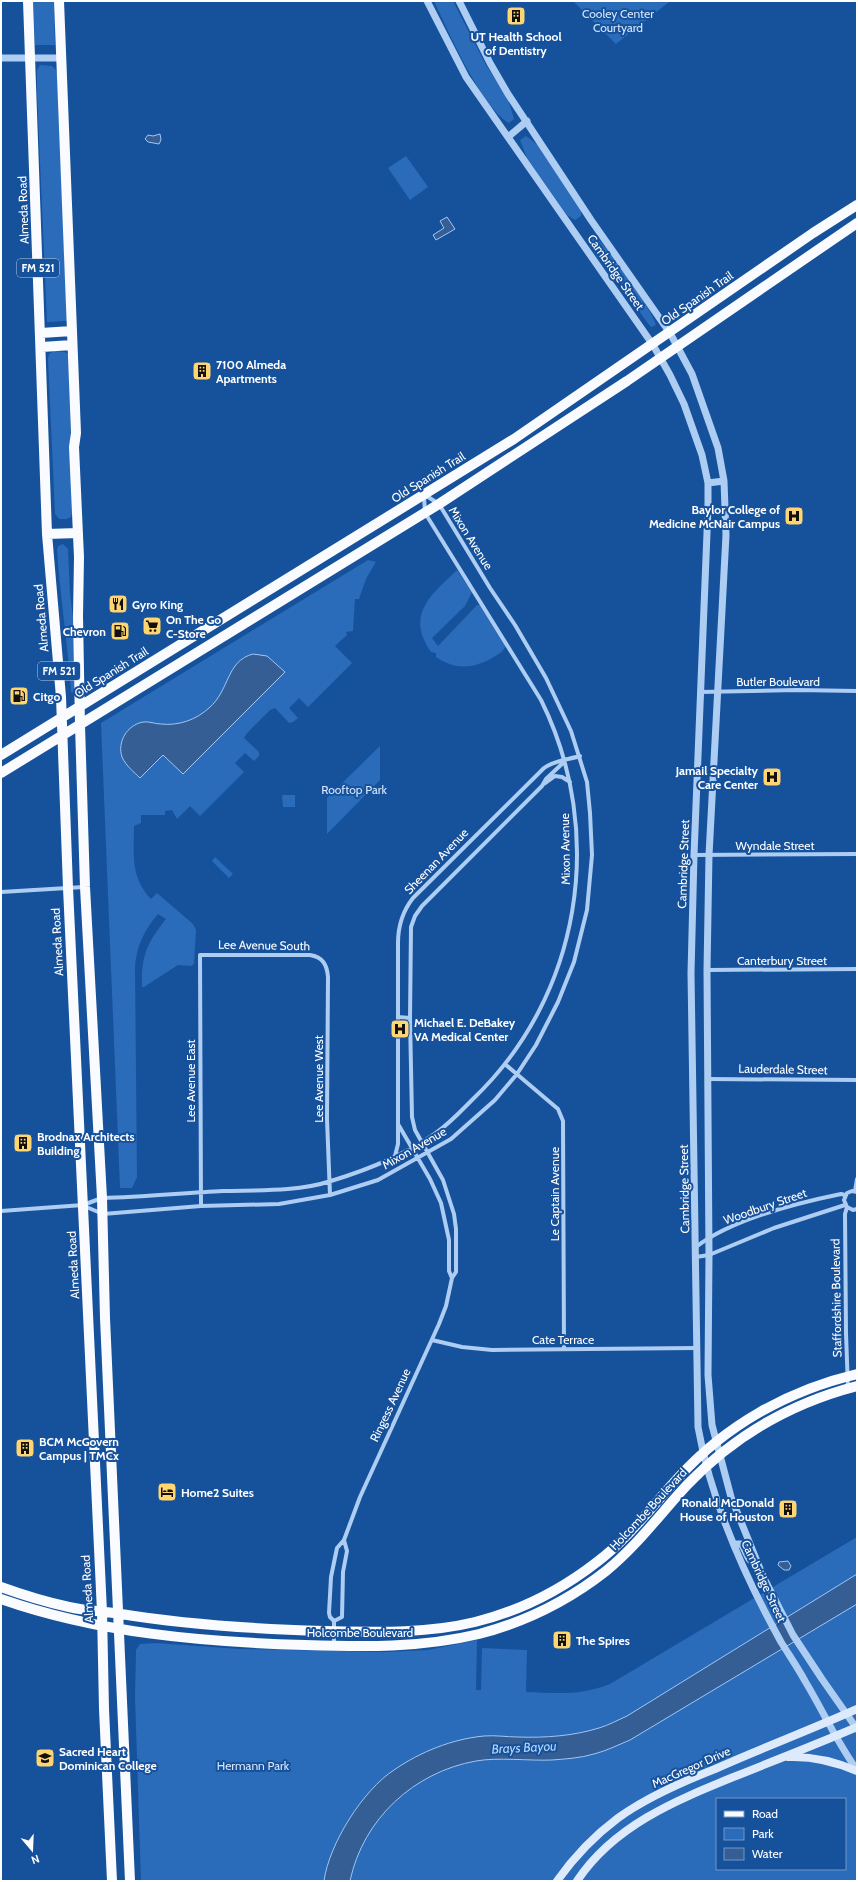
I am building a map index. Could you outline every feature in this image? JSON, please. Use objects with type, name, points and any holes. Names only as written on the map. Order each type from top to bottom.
[{"type":"main road","name":"Almeda Road","points":[[28,1],[48,534],[62,718],[68,888],[102,1612],[112,1881]]},
{"type":"main road","name":"FM 521","points":[[59,1],[72,331],[78,533],[80,725]]},
{"type":"main road","name":"Old Spanish Trail","points":[[1,755],[548,417],[813,232],[857,205]]},
{"type":"main road","points":[[1,773],[425,513],[556,428],[857,223]]},
{"type":"main road","points":[[813,232],[823,245]]},
{"type":"main road","points":[[41,333],[72,331]]},
{"type":"main road","points":[[42,347],[72,345]]},
{"type":"main road","points":[[548,417],[556,428]]},
{"type":"main road","points":[[48,534],[78,533]]},
{"type":"main road","points":[[308,565],[317,578]]},
{"type":"main road","points":[[201,631],[212,643]]},
{"type":"main road","points":[[80,725],[85,887],[103,1214],[105,1318],[130,1881]]},
{"type":"main road","name":"Holcombe Boulevard","points":[[1,1587],[70,1607],[177,1622],[262,1628],[334,1626],[422,1631],[454,1627],[488,1619],[541,1598],[587,1570],[629,1534],[679,1477],[703,1454],[716,1442],[753,1416],[784,1399],[811,1388],[852,1375]]},
{"type":"main road","name":"Holcombe Boulevard","points":[[1,1599],[43,1612],[118,1630],[260,1643],[334,1646],[398,1646],[423,1644],[490,1630],[524,1619],[546,1609],[594,1580],[634,1546],[686,1486],[706,1467],[719,1455],[759,1426],[814,1399],[853,1387]]},
{"type":"main road","points":[[587,1570],[594,1580]]},
{"type":"main road","points":[[488,1619],[490,1630]]},
{"type":"main road","name":"MacGregor Drive","points":[[557,1881],[568,1865],[596,1836],[618,1818],[641,1804],[683,1782],[857,1709]]},
{"type":"main road","points":[[577,1881],[595,1859],[611,1843],[650,1815],[706,1788],[857,1728]]},
{"type":"main road","points":[[782,1757],[801,1756],[821,1758],[840,1763],[857,1770]]},
{"type":"main road","points":[[111,1861],[129,1861]]},
{"type":"street","name":"Cambridge Street","points":[[427,1],[466,77],[653,345],[686,411],[702,455],[708,484],[694,855],[692,973],[698,1427],[706,1467],[735,1544],[763,1605],[781,1642],[806,1681],[835,1736],[857,1770]]},
{"type":"street","name":"Cambridge Street","points":[[459,1],[490,63],[592,220],[670,333],[692,374],[707,412],[718,448],[724,481],[726,535],[709,855],[707,970],[709,1237],[708,1375],[712,1425],[731,1497],[758,1564],[793,1635],[818,1674],[857,1728]]},
{"type":"street","points":[[1,58],[62,58]]},
{"type":"street","points":[[508,137],[527,121]]},
{"type":"street","points":[[708,484],[724,481]]},
{"type":"street","name":"Mixon Avenue","points":[[83,1205],[103,1214],[201,1206],[279,1204],[330,1195],[378,1180],[418,1158],[458,1133],[495,1100],[517,1074],[536,1045],[558,1002],[574,962],[587,910],[592,855],[587,782],[580,756],[560,706],[544,674],[439,504],[424,495]]},
{"type":"street","name":"Mixon Avenue","points":[[83,1205],[102,1198],[290,1188],[329,1182],[395,1156],[422,1142],[453,1119],[506,1065],[531,1025],[548,992],[561,959],[571,923],[576,888],[577,842],[575,814],[566,761],[541,700],[425,513],[424,495]]},
{"type":"street","name":"Butler Boulevard","points":[[700,692],[797,690],[857,691]]},
{"type":"street","name":"Sheenan Avenue","points":[[395,1156],[398,1144],[398,930],[406,906],[544,768],[554,761],[566,761],[580,756]]},
{"type":"street","name":"Sheenan Avenue","points":[[428,1152],[415,1130],[412,1117],[410,932],[415,916],[422,906],[542,786],[546,779],[566,761]]},
{"type":"street","points":[[542,786],[555,776],[562,777],[570,782]]},
{"type":"street","name":"Wyndale Street","points":[[694,855],[857,854]]},
{"type":"street","points":[[1,892],[85,887]]},
{"type":"street","name":"Lee Avenue South","points":[[200,955],[310,955],[319,957],[325,963]]},
{"type":"street","name":"Lee Avenue East","points":[[200,955],[201,1206]]},
{"type":"street","name":"Lee Avenue West","points":[[325,963],[328,977],[330,1195]]},
{"type":"street","name":"Canterbury Street","points":[[707,970],[857,969]]},
{"type":"street","points":[[398,1017],[410,1018]]},
{"type":"street","name":"Le Captain Avenue","points":[[506,1065],[558,1109],[563,1121],[564,1349]]},
{"type":"street","name":"Lauderdale Street","points":[[708,1079],[857,1080]]},
{"type":"street","name":"Sheenan Avenue","points":[[398,1123],[412,1148]]},
{"type":"street","name":"Ringess Avenue","points":[[412,1148],[441,1203],[449,1240],[449,1271],[452,1278]]},
{"type":"street","name":"Ringess Avenue","points":[[334,1646],[334,1626],[329,1613],[331,1577],[337,1548],[344,1540],[360,1497],[432,1340],[446,1306],[452,1278],[456,1272],[456,1230],[454,1214],[443,1180],[428,1152]]},
{"type":"street","points":[[856,1191],[857,1179]]},
{"type":"street","name":"Woodbury Street","points":[[696,1247],[709,1237],[745,1222],[802,1202],[841,1194],[845,1195],[850,1191],[856,1191]]},
{"type":"street","name":"Staffordshire Boulevard","points":[[845,1195],[844,1200],[846,1206],[845,1214],[853,1387]]},
{"type":"street","points":[[1,1210],[83,1205]]},
{"type":"street","points":[[846,1206],[853,1210],[857,1209]]},
{"type":"street","name":"Woodbury Street","points":[[696,1258],[709,1255],[774,1228],[846,1206]]},
{"type":"street","name":"Cate Terrace","points":[[432,1340],[462,1347],[492,1350],[696,1348]]},
{"type":"street","name":"Ringess Avenue","points":[[334,1626],[342,1617],[343,1572],[347,1551],[344,1540]]},
{"type":"street","points":[[735,1544],[741,1544],[748,1560],[752,1563],[758,1564]]},
{"type":"green space","points":[[33,1],[54,1],[55,45],[35,45]]},
{"type":"green space","points":[[434,1],[453,1],[486,65],[508,99],[514,119],[509,123],[499,115],[477,86]]},
{"type":"green space","name":"Cooley Center Courtyard","points":[[573,1],[668,1],[669,2],[616,44]]},
{"type":"green space","points":[[40,65],[52,66],[56,70],[57,74],[67,321],[47,322],[37,92],[37,70]]},
{"type":"green space","points":[[526,136],[538,145],[581,211],[581,216],[575,220],[567,215],[527,158],[520,140]]},
{"type":"green space","points":[[406,156],[428,187],[410,200],[388,168]]},
{"type":"green space","points":[[592,234],[617,262],[653,317],[656,325],[651,327],[622,286],[597,257],[588,237]]},
{"type":"green space","points":[[54,351],[65,352],[69,355],[72,513],[71,517],[67,519],[59,519],[55,514],[48,359],[49,354]]},
{"type":"green space","points":[[63,544],[68,549],[70,594],[74,626],[74,693],[71,692],[57,550],[58,546]]},
{"type":"green space","points":[[368,560],[376,562],[366,579],[359,599],[355,599],[353,631],[346,632],[347,635],[335,646],[352,663],[308,707],[299,698],[289,708],[298,718],[293,722],[289,723],[275,708],[270,710],[247,733],[244,738],[259,752],[259,756],[254,761],[245,753],[235,763],[244,772],[200,816],[190,806],[177,819],[172,810],[165,811],[165,815],[141,815],[141,823],[134,826],[134,856],[136,873],[139,882],[151,899],[157,893],[193,924],[196,930],[194,964],[191,966],[178,965],[144,987],[142,987],[142,976],[146,950],[154,935],[166,919],[158,914],[145,933],[139,946],[135,968],[137,1177],[132,1188],[120,1188],[101,723]]},
{"type":"green space","points":[[457,570],[472,592],[465,606],[432,638],[438,646],[477,605],[480,605],[506,645],[497,655],[485,662],[471,666],[457,666],[436,657],[436,653],[431,652],[424,639],[420,627],[424,606],[438,588]]},
{"type":"green space","name":"Rooftop Park","points":[[380,746],[380,780],[327,834],[327,798]]},
{"type":"green space","points":[[282,795],[295,795],[295,807],[283,807]]},
{"type":"green space","points":[[215,857],[233,874],[229,878],[212,861]]},
{"type":"green space","name":"Hermann Park","points":[[857,1537],[857,1881],[141,1881],[135,1697],[136,1650],[140,1644],[156,1643],[239,1649],[386,1652],[428,1650],[477,1640],[476,1690],[481,1690],[482,1648],[527,1650],[526,1692],[569,1693],[599,1688],[610,1684]]},
{"type":"water","points":[[160,134],[161,140],[159,144],[148,142],[145,139],[148,135],[153,136]]},
{"type":"water","points":[[447,217],[455,229],[436,240],[433,235],[444,228],[440,221]]},
{"type":"water","points":[[253,654],[267,656],[285,672],[183,774],[163,755],[140,778],[130,769],[122,757],[121,751],[122,740],[128,730],[143,722],[174,724],[193,719],[198,716],[216,701],[233,669],[238,663],[244,658]]},
{"type":"water","points":[[788,1561],[791,1566],[789,1570],[784,1570],[778,1565],[779,1562]]},
{"type":"water","name":"Brays Bayou","points":[[857,1574],[857,1604],[630,1740],[603,1751],[573,1758],[552,1760],[504,1759],[476,1761],[453,1767],[412,1787],[379,1819],[366,1838],[357,1858],[350,1881],[324,1881],[327,1866],[333,1851],[349,1819],[382,1779],[404,1763],[437,1747],[460,1740],[488,1736],[549,1737],[579,1733],[603,1727],[627,1716]]},
{"type":"place","name":"UT Health School of Dentistry","points":[[516,16]]},
{"type":"place","name":"7100 Almeda Apartments","points":[[202,371]]},
{"type":"place","name":"Baylor College of Medicine McNair Campus","points":[[794,516]]},
{"type":"place","name":"Gyro King","points":[[118,604]]},
{"type":"place","name":"On The Go C-Store","points":[[152,626]]},
{"type":"place","name":"Chevron","points":[[120,631]]},
{"type":"place","name":"Citgo","points":[[19,696]]},
{"type":"place","name":"Jamail Specialty Care Center","points":[[772,777]]},
{"type":"place","name":"Michael E. DeBakey VA Medical Center","points":[[400,1029]]},
{"type":"place","name":"Brodnax Architects Building","points":[[23,1143]]},
{"type":"place","name":"BCM McGovern Campus | TMCx","points":[[25,1448]]},
{"type":"place","name":"Home2 Suites","points":[[167,1492]]},
{"type":"place","name":"Ronald McDonald House of Houston","points":[[788,1509]]},
{"type":"place","name":"The Spires","points":[[562,1640]]},
{"type":"place","name":"Sacred Heart Dominican College","points":[[45,1758]]}]
